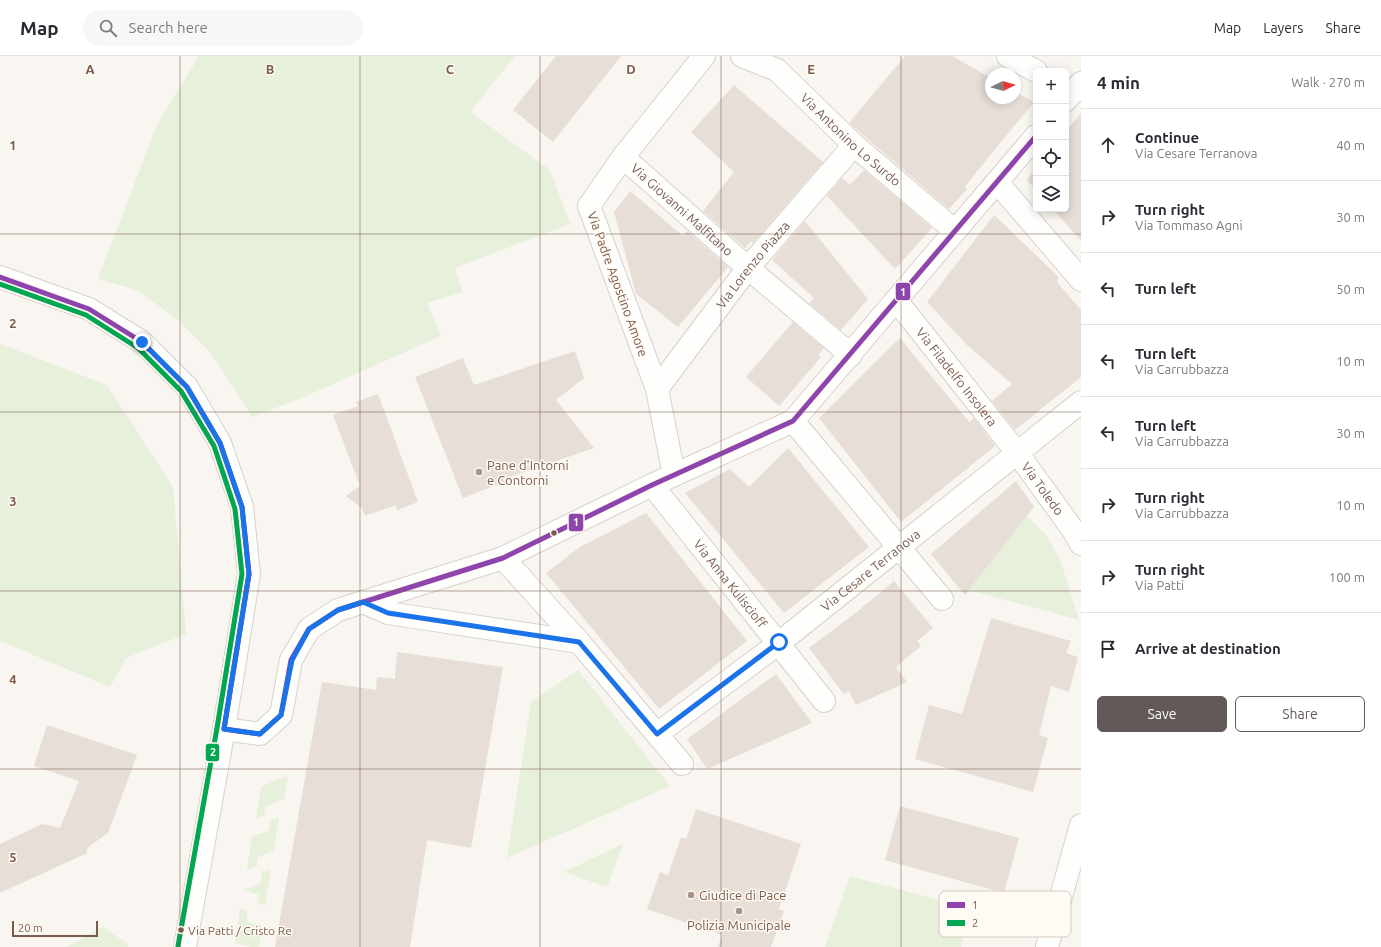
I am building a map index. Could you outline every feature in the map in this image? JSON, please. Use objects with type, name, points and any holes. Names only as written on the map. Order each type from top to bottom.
[{"type":"street","name":"Via Padre Agostino Amore","points":[[674,475],[657,389],[589,206],[624,157],[704,56]]},
{"type":"street","name":"Via Antonino Lo Surdo","points":[[742,56],[781,63],[854,146],[955,231]]},
{"type":"street","points":[[1008,56],[1033,69]]},
{"type":"street","points":[[224,729],[260,734],[281,715],[292,660],[309,629],[338,610],[503,558],[652,484],[793,422],[1033,140]]},
{"type":"street","name":"Via Lorenzo Piazza","points":[[657,389],[748,268],[854,146]]},
{"type":"street","name":"Via Giovanni Malfitano","points":[[624,157],[748,268],[850,355]]},
{"type":"street","points":[[997,182],[1081,280]]},
{"type":"street","points":[[0,278],[89,309],[142,342],[187,387],[220,443],[242,507],[249,574],[224,729],[185,947]]},
{"type":"street","name":"Via Filadelfo Insolera","points":[[896,300],[1018,454]]},
{"type":"street","name":"Via Cesare Terranova","points":[[657,734],[779,642],[1018,454],[1081,402]]},
{"type":"street","points":[[793,422],[942,599]]},
{"type":"street","name":"Via Toledo","points":[[1018,454],[1073,530],[1081,544]]},
{"type":"street","name":"Via Anna Kuliscioff","points":[[652,484],[779,642],[824,701]]},
{"type":"street","points":[[503,558],[579,642],[682,764]]},
{"type":"street","points":[[363,602],[388,613],[579,642]]},
{"type":"street","points":[[1063,891],[1081,825]]},
{"type":"street","points":[[1048,947],[1051,937]]},
{"type":"green space","points":[[199,56],[515,56],[470,112],[550,170],[570,224],[455,268],[462,292],[427,303],[441,336],[304,397],[252,417],[210,352],[178,320],[137,290],[98,279],[157,125]]},
{"type":"green space","points":[[0,344],[107,385],[173,487],[186,634],[126,658],[110,687],[0,641]]},
{"type":"green space","points":[[1027,516],[1046,535],[1061,562],[1079,620],[969,590]]},
{"type":"green space","points":[[578,670],[670,786],[507,858],[531,702]]},
{"type":"green space","points":[[288,775],[284,799],[266,806],[264,816],[256,819],[261,787]]},
{"type":"green space","points":[[279,817],[274,850],[257,858],[257,866],[247,869],[252,836],[269,831],[271,820]]},
{"type":"green space","points":[[623,844],[607,887],[564,872]]},
{"type":"green space","points":[[271,869],[265,906],[257,902],[259,895],[243,890],[261,883],[262,872]]},
{"type":"green space","points":[[850,876],[939,900],[939,937],[964,937],[961,947],[825,947]]},
{"type":"green space","points":[[240,909],[246,910],[248,922],[262,925],[259,947],[251,947],[235,943]]},
{"type":"green space","points":[[103,927],[128,944],[128,947],[66,947]]},
{"type":"building","points":[[556,56],[621,56],[553,142],[513,110]]},
{"type":"building","points":[[905,56],[952,56],[985,75],[985,104],[1021,104],[1021,95],[1033,101],[974,175],[965,187],[967,189],[949,209],[849,123]]},
{"type":"building","points":[[734,85],[823,162],[753,243],[751,241],[745,248],[703,211],[734,172],[691,132]]},
{"type":"building","points":[[1081,113],[1081,241],[1056,212],[1069,212],[1069,127]]},
{"type":"building","points":[[864,170],[932,228],[895,269],[827,196],[842,178],[850,185]]},
{"type":"building","points":[[1033,172],[1033,187],[1027,180]]},
{"type":"building","points":[[630,191],[683,236],[687,231],[728,267],[678,327],[636,294],[614,212]]},
{"type":"building","points":[[994,215],[1059,277],[1057,282],[1081,310],[1081,377],[1015,430],[992,401],[1012,384],[967,345],[927,302]]},
{"type":"building","points":[[805,221],[868,299],[841,330],[809,303],[814,298],[772,260]]},
{"type":"building","points":[[793,322],[824,348],[818,355],[821,357],[779,406],[746,377]]},
{"type":"building","points":[[900,338],[969,422],[974,418],[995,446],[901,522],[819,418]]},
{"type":"building","points":[[575,351],[584,378],[556,400],[594,448],[510,477],[511,479],[463,498],[415,377],[463,358],[474,385]]},
{"type":"building","points":[[378,394],[418,502],[397,510],[396,505],[365,516],[362,508],[346,496],[360,486],[333,415],[358,406],[356,402]]},
{"type":"building","points":[[788,448],[869,547],[784,613],[685,493],[730,469],[749,487]]},
{"type":"building","points":[[1016,481],[1034,507],[965,595],[931,554]]},
{"type":"building","points":[[646,513],[747,641],[659,709],[546,573],[580,547]]},
{"type":"building","points":[[894,581],[933,628],[917,641],[921,646],[896,667],[907,682],[856,705],[849,691],[844,694],[809,648],[853,615]]},
{"type":"building","points":[[991,618],[1071,641],[1066,653],[1078,657],[1069,692],[1051,686],[1039,735],[1048,738],[1033,792],[915,759],[929,705],[962,714]]},
{"type":"building","points":[[397,652],[503,667],[471,848],[427,840],[410,947],[275,947],[322,682],[376,690],[377,677],[395,679]]},
{"type":"building","points":[[776,674],[812,723],[707,769],[687,739]]},
{"type":"building","points":[[47,725],[137,755],[108,833],[87,848],[87,853],[0,893],[0,844],[42,824],[60,828],[79,781],[34,766]]},
{"type":"building","points":[[900,806],[1019,838],[1005,891],[997,891],[885,860]]},
{"type":"building","points":[[696,809],[801,844],[779,909],[784,911],[771,947],[718,947],[722,935],[647,909],[660,872],[668,875],[681,837],[686,839]]},
{"type":"transit line","name":"1","points":[[0,277],[89,309],[142,342],[187,387],[220,443],[242,507],[249,574],[224,729],[260,734],[281,715],[291,660],[309,629],[338,610],[503,558],[652,485],[793,421],[1033,140]]},
{"type":"transit line","name":"2","points":[[0,284],[86,315],[138,348],[181,391],[214,446],[235,509],[242,574],[217,728],[178,946]]},
{"type":"place","name":"Pane d'Intorni e Contorni","points":[[479,472]]},
{"type":"place","name":"Giudice di Pace","points":[[691,895]]},
{"type":"place","name":"Polizia Municipale","points":[[739,911]]},
{"type":"place","name":"Via Patti / Cristo Re","points":[[181,930]]},
{"type":"route","points":[[142,342],[187,387],[220,443],[242,507],[249,574],[224,729],[260,734],[281,715],[292,660],[309,629],[338,610],[363,602],[388,613],[579,642],[657,734],[779,642]]}]
